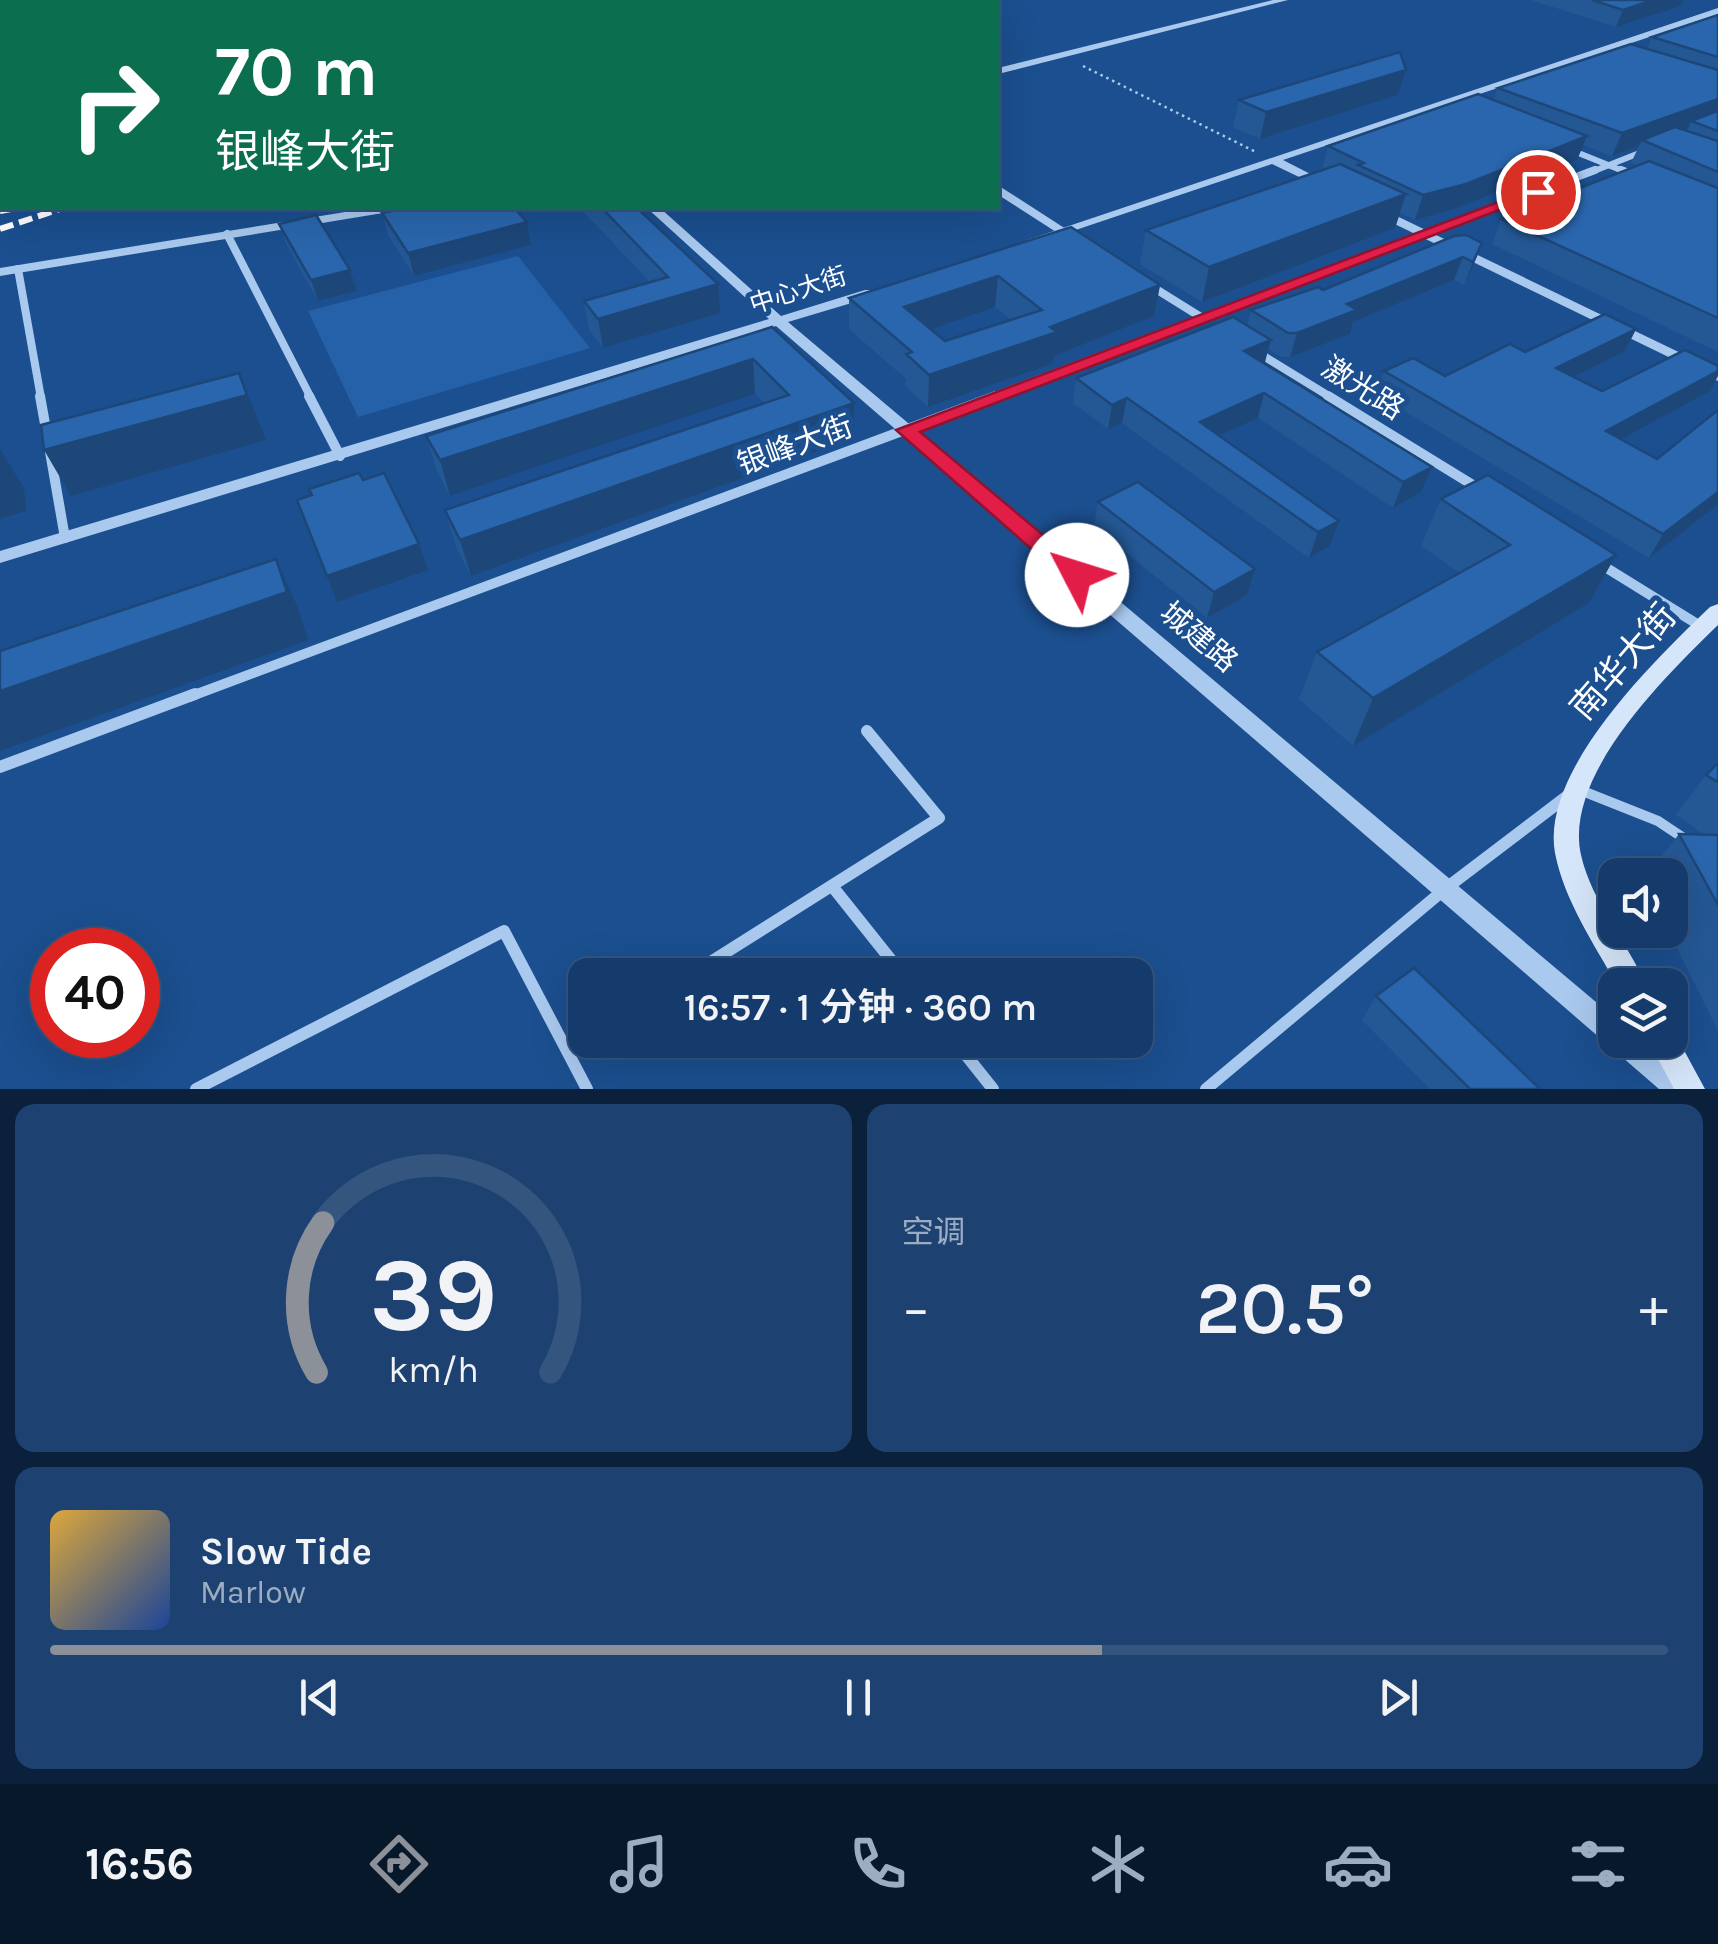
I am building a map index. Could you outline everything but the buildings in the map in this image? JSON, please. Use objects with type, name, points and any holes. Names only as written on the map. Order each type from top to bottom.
[{"type":"main road","name":"南华大街","points":[[1623,968],[1582,894],[1566,839],[1576,789],[1599,744],[1710,620]]},
{"type":"main road","points":[[1673,1058],[1690,1089]]},
{"type":"street","points":[[1000,71],[1284,0]]},
{"type":"street","points":[[1024,243],[1718,11]]},
{"type":"street","points":[[1600,51],[1616,56]]},
{"type":"street","points":[[1449,101],[1467,108]]},
{"type":"street","points":[[1556,144],[1645,180]]},
{"type":"street","name":"银峰大街","points":[[0,767],[1428,236],[1663,144]]},
{"type":"street","points":[[1272,160],[1342,194]]},
{"type":"street","points":[[1000,191],[1077,240]]},
{"type":"street","points":[[1359,202],[1718,377]]},
{"type":"street","points":[[0,272],[376,210]]},
{"type":"street","name":"城建路","points":[[655,210],[780,323],[1598,1020]]},
{"type":"street","points":[[227,234],[340,456]]},
{"type":"street","points":[[18,269],[65,538]]},
{"type":"street","points":[[1141,280],[1221,329]]},
{"type":"street","name":"中心大街","points":[[0,558],[893,286]]},
{"type":"street","name":"激光路","points":[[1254,350],[1486,494]]},
{"type":"street","points":[[1586,555],[1710,620]]},
{"type":"street","points":[[717,958],[939,818],[867,731]]},
{"type":"street","points":[[1206,1089],[1445,889],[1576,789]]},
{"type":"street","points":[[832,886],[889,958]]},
{"type":"street","points":[[196,1089],[504,931],[568,1052]]},
{"type":"street","points":[[571,1058],[588,1089]]},
{"type":"street","points":[[968,1058],[993,1089]]},
{"type":"street","points":[[1643,1058],[1679,1089]]},
{"type":"lane","points":[[1576,789],[1658,820],[1688,842]]},
{"type":"path","points":[[1062,55],[1272,160]]},
{"type":"shaded area","points":[[518,256],[590,348],[358,417],[308,311]]},
{"type":"railway","points":[[0,211],[6,210]]},
{"type":"railway","points":[[0,229],[57,210]]},
{"type":"route","points":[[1077,575],[906,430],[1538,192]]}]
